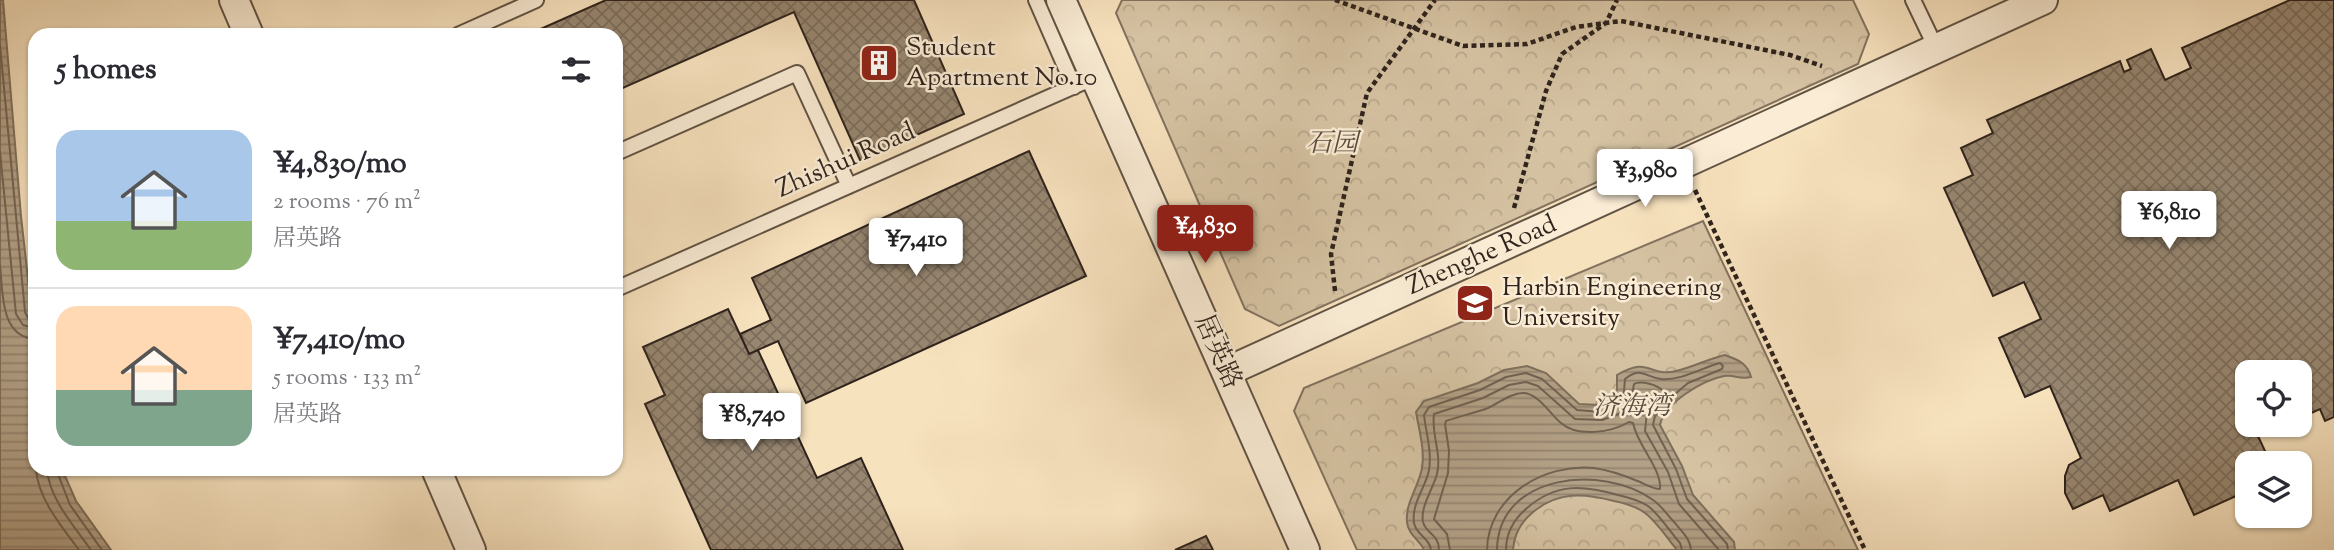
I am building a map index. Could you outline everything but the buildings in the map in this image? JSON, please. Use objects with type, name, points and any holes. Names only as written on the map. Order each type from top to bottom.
[{"type":"street","points":[[234,0],[246,28]]},
{"type":"street","name":"居英路","points":[[1061,0],[1084,82],[1226,372],[1305,550]]},
{"type":"street","name":"Zhenghe Road","points":[[1226,372],[2043,0]]},
{"type":"street","points":[[439,476],[471,550]]},
{"type":"lane","points":[[474,28],[536,0]]},
{"type":"lane","points":[[1036,0],[1084,82]]},
{"type":"lane","points":[[1913,0],[1936,48]]},
{"type":"lane","points":[[623,150],[797,72],[849,186]]},
{"type":"lane","name":"Zhishui Road","points":[[623,286],[1084,82]]},
{"type":"path","points":[[1335,0],[1463,46],[1527,44],[1576,27],[1621,21],[1790,55],[1823,66],[1850,88]]},
{"type":"path","points":[[1345,318],[1334,285],[1331,254],[1367,93],[1435,0]]},
{"type":"path","points":[[1504,246],[1546,91],[1562,54],[1606,23],[1617,0]]},
{"type":"path","points":[[1683,164],[1865,550]]},
{"type":"green space","name":"石园","points":[[1122,0],[1853,0],[1869,34],[1858,64],[1279,326],[1245,309],[1116,13]]},
{"type":"green space","name":"济海湾","points":[[1703,221],[1858,550],[1357,550],[1294,411],[1304,388]]},
{"type":"water","points":[[0,0],[3,0],[28,279],[28,476],[65,476],[76,501],[111,550],[0,550]]},
{"type":"water","points":[[1725,355],[1744,365],[1751,377],[1724,376],[1696,387],[1676,401],[1660,425],[1682,466],[1693,495],[1734,542],[1735,550],[1677,550],[1654,521],[1642,511],[1603,498],[1581,495],[1561,497],[1532,513],[1518,530],[1513,550],[1424,550],[1410,530],[1407,522],[1408,508],[1423,461],[1416,412],[1424,401],[1478,383],[1504,370],[1527,366],[1546,373],[1579,404],[1600,405],[1613,401],[1617,389],[1617,375],[1628,369],[1643,367],[1667,372]]},
{"type":"place","name":"Student Apartment No.10","points":[[879,63]]},
{"type":"place","name":"Harbin Engineering University","points":[[1475,303]]}]
